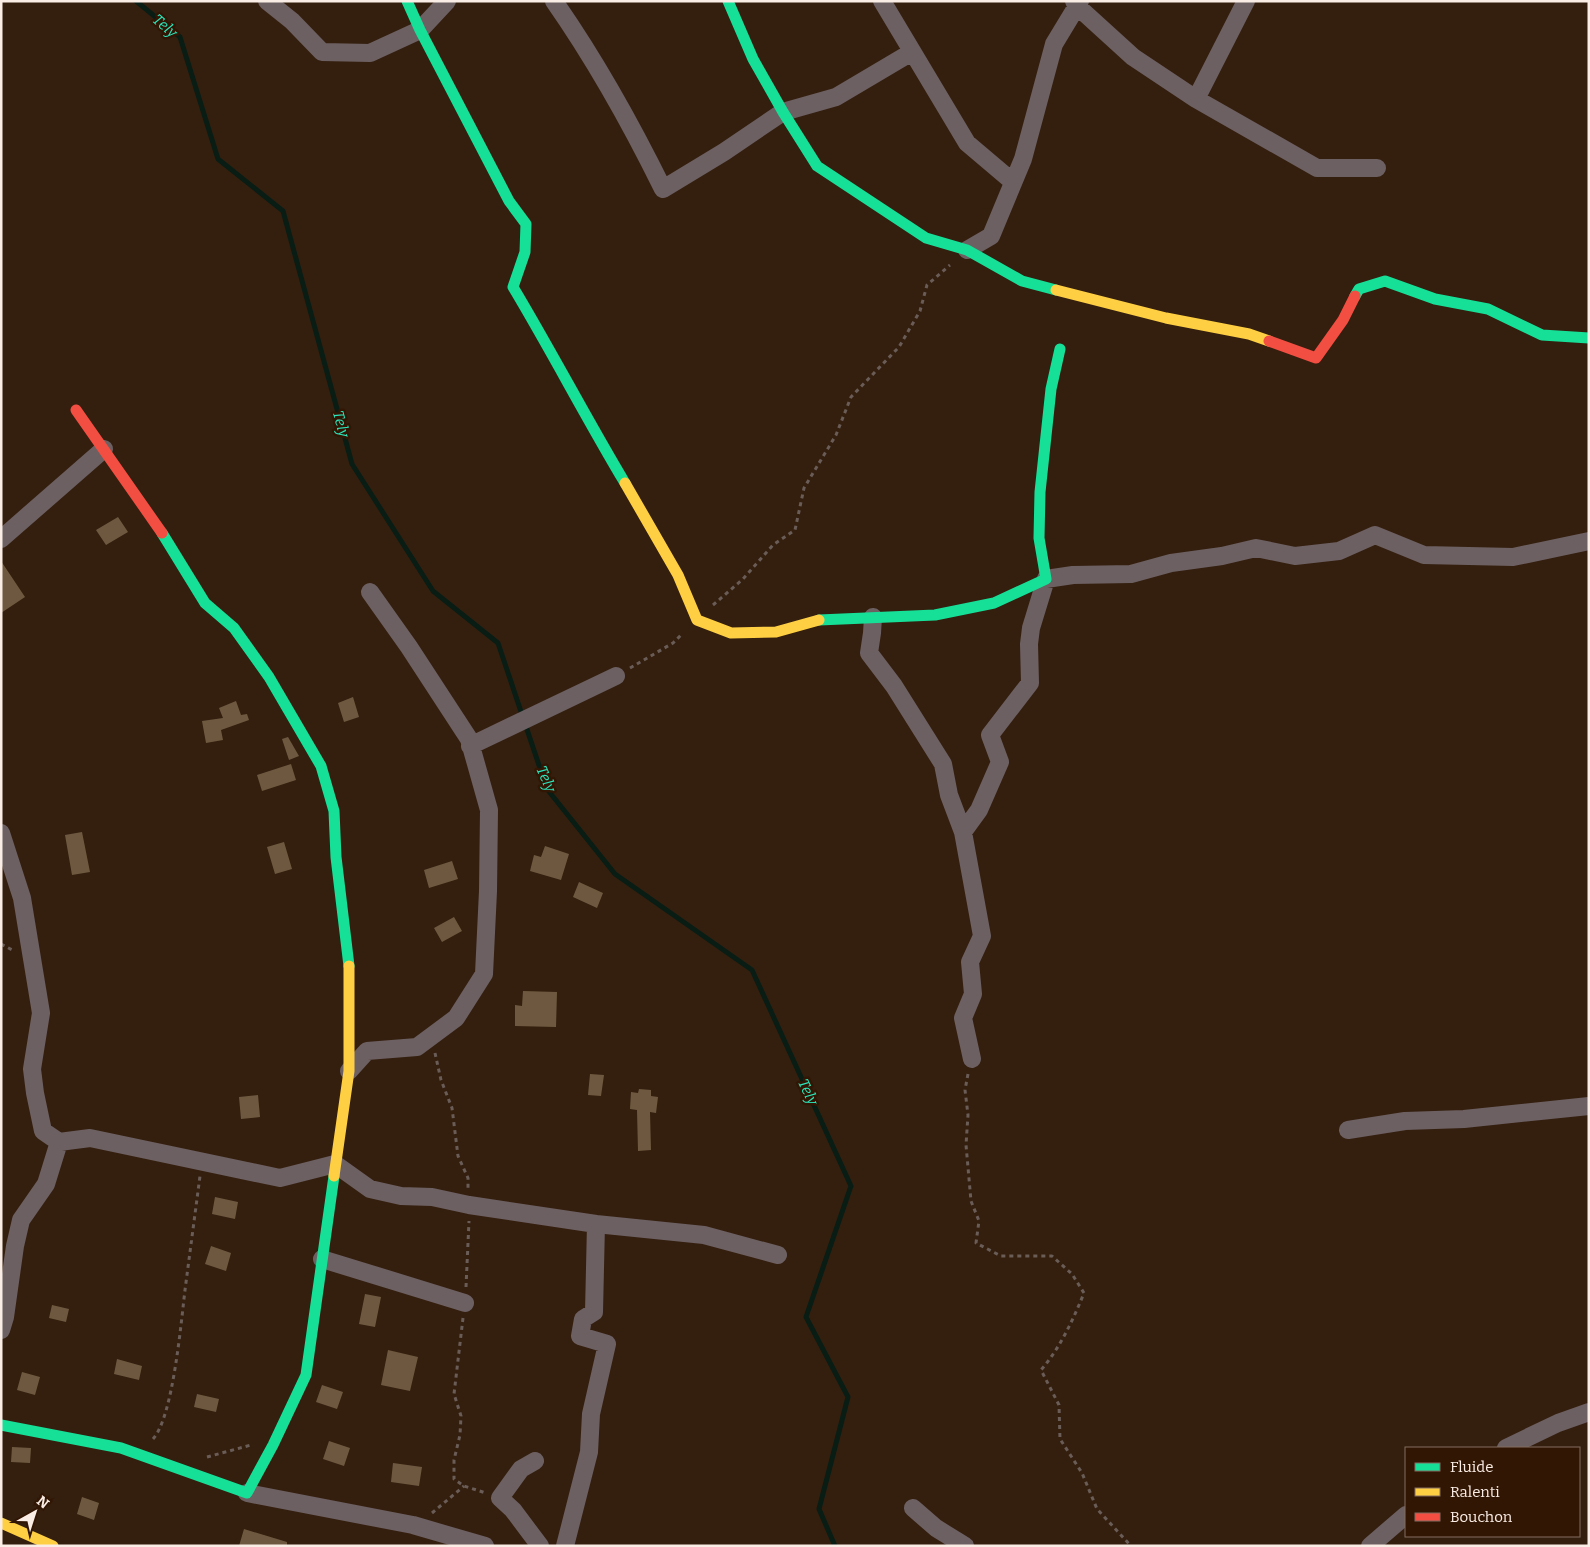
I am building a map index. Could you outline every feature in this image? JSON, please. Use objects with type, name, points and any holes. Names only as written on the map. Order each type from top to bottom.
[{"type":"street","points":[[267,1],[292,21],[322,52],[370,54],[420,30],[447,1]]},
{"type":"street","points":[[407,1],[420,30],[509,201],[526,224],[525,252],[513,287],[543,337],[588,422],[678,575],[697,620],[731,633],[740,633],[776,632],[822,619],[935,615],[994,602],[1046,579],[1073,575],[1131,574],[1171,563],[1222,556],[1256,548],[1295,556],[1338,551],[1376,535],[1424,555],[1513,557],[1589,541]]},
{"type":"street","points":[[554,1],[584,43],[638,138],[663,189],[724,152],[783,112],[836,97],[912,52]]},
{"type":"street","points":[[728,1],[753,58],[783,112],[818,166],[926,238],[967,250],[1022,281],[1166,318],[1249,334],[1316,358],[1343,320],[1359,288],[1385,281],[1435,299],[1488,308],[1542,335],[1589,338]]},
{"type":"street","points":[[882,1],[967,143],[1013,182]]},
{"type":"street","points":[[1196,99],[1246,1]]},
{"type":"street","points":[[967,250],[991,236],[1023,159],[1054,44],[1077,3],[1133,57],[1196,99],[1317,168],[1377,168]]},
{"type":"street","points":[[963,832],[979,810],[1000,762],[990,735],[1030,683],[1030,628],[1046,579],[1039,538],[1040,492],[1051,389],[1060,350]]},
{"type":"street","points":[[76,410],[157,524],[205,602],[234,628],[269,677],[321,766],[334,811],[336,857],[349,956],[349,1071],[306,1376],[273,1445],[247,1493]]},
{"type":"street","points":[[1,539],[104,449]]},
{"type":"street","points":[[349,1071],[366,1051],[417,1047],[456,1018],[484,974],[488,891],[489,810],[468,739],[370,592]]},
{"type":"street","points":[[873,618],[869,653],[894,686],[943,764],[949,795],[963,832],[982,936],[970,962],[973,994],[963,1018],[972,1059]]},
{"type":"street","points":[[470,746],[616,676]]},
{"type":"street","points":[[1,833],[22,898],[41,1012],[32,1069],[43,1131],[59,1142],[90,1138],[280,1178],[336,1164]]},
{"type":"street","points":[[1348,1130],[1405,1121],[1464,1119],[1589,1106]]},
{"type":"street","points":[[1,1330],[5,1317],[15,1246],[21,1220],[46,1184],[59,1142]]},
{"type":"street","points":[[336,1164],[370,1189],[401,1196],[432,1197],[469,1206],[596,1224],[704,1235],[778,1255]]},
{"type":"street","points":[[566,1546],[589,1452],[591,1414],[607,1344],[580,1336],[583,1319],[594,1312],[596,1224]]},
{"type":"street","points":[[322,1259],[465,1303]]},
{"type":"street","points":[[1508,1447],[1558,1423],[1589,1412]]},
{"type":"street","points":[[1,1425],[121,1448],[247,1493],[413,1525],[485,1546]]},
{"type":"street","points":[[536,1462],[521,1469],[500,1498],[513,1510],[540,1546]]},
{"type":"street","points":[[913,1508],[936,1528],[965,1546]]},
{"type":"street","points":[[1370,1546],[1405,1516]]},
{"type":"street","points":[[1,1523],[54,1546]]},
{"type":"path","points":[[616,676],[673,643],[743,579],[773,545],[795,530],[804,488],[836,435],[851,396],[899,347],[920,311],[928,284],[967,250]]},
{"type":"path","points":[[432,1036],[441,1080],[452,1108],[458,1156],[468,1178],[469,1206],[465,1303],[454,1394],[461,1416],[460,1434],[454,1460],[454,1479],[464,1486],[500,1498]]},
{"type":"path","points":[[972,1059],[965,1090],[968,1115],[966,1145],[971,1201],[979,1221],[976,1243],[1001,1256],[1052,1256],[1072,1274],[1084,1293],[1067,1330],[1051,1358],[1041,1370],[1059,1405],[1060,1439],[1082,1473],[1097,1509],[1131,1546]]},
{"type":"path","points":[[132,1452],[146,1446],[158,1434],[168,1405],[178,1344],[201,1160]]},
{"type":"path","points":[[199,1459],[252,1445]]},
{"type":"path","points":[[413,1525],[428,1516],[464,1486]]},
{"type":"building","points":[[118,517],[128,532],[106,545],[96,530]]},
{"type":"building","points":[[1,561],[25,597],[1,613]]},
{"type":"building","points":[[353,697],[359,717],[344,722],[338,703]]},
{"type":"building","points":[[236,701],[241,715],[247,714],[249,720],[221,730],[223,740],[206,743],[202,721],[223,718],[219,708]]},
{"type":"building","points":[[288,737],[299,756],[289,760],[282,739]]},
{"type":"building","points":[[291,764],[296,780],[262,791],[257,775]]},
{"type":"building","points":[[82,832],[90,872],[72,875],[65,835]]},
{"type":"building","points":[[284,842],[292,869],[275,874],[267,847]]},
{"type":"building","points":[[545,846],[569,854],[561,880],[530,871],[534,855],[541,857]]},
{"type":"building","points":[[452,861],[458,879],[429,888],[424,870]]},
{"type":"building","points":[[579,882],[603,893],[597,908],[573,897]]},
{"type":"building","points":[[454,917],[462,931],[442,942],[434,928]]},
{"type":"building","points":[[523,991],[557,992],[556,1027],[515,1026],[515,1005],[522,1006]]},
{"type":"building","points":[[590,1074],[604,1075],[601,1096],[588,1095]]},
{"type":"building","points":[[639,1089],[651,1090],[651,1096],[658,1097],[656,1113],[650,1112],[651,1150],[638,1151],[637,1110],[630,1109],[631,1092],[638,1093]]},
{"type":"building","points":[[258,1095],[260,1117],[241,1119],[239,1097]]},
{"type":"building","points":[[215,1197],[238,1202],[235,1219],[212,1214]]},
{"type":"building","points":[[211,1246],[231,1253],[226,1271],[205,1264]]},
{"type":"building","points":[[365,1294],[381,1297],[375,1327],[359,1324]]},
{"type":"building","points":[[52,1305],[69,1309],[66,1322],[49,1318]]},
{"type":"building","points":[[388,1350],[418,1357],[410,1391],[381,1385]]},
{"type":"building","points":[[117,1359],[142,1366],[139,1380],[114,1374]]},
{"type":"building","points":[[22,1372],[40,1377],[35,1395],[17,1390]]},
{"type":"building","points":[[322,1385],[343,1392],[337,1409],[316,1402]]},
{"type":"building","points":[[197,1394],[219,1399],[216,1412],[194,1407]]},
{"type":"building","points":[[329,1441],[350,1448],[344,1466],[323,1459]]},
{"type":"building","points":[[12,1447],[31,1448],[30,1463],[11,1462]]},
{"type":"building","points":[[393,1463],[422,1467],[419,1486],[391,1482]]},
{"type":"building","points":[[82,1497],[99,1503],[94,1520],[77,1514]]},
{"type":"building","points":[[244,1529],[287,1542],[287,1546],[239,1546]]},
{"type":"waterway","name":"Tely","points":[[136,1],[180,37],[218,159],[283,211],[352,464],[433,591],[498,643],[547,789],[615,874],[752,970],[851,1186],[806,1317],[848,1397],[819,1509],[835,1546]]},
{"type":"traffic: fast","points":[[407,1],[420,30],[509,201],[526,224],[525,252],[513,287],[625,483]]},
{"type":"traffic: fast","points":[[728,1],[753,59],[817,166],[926,238],[967,250],[1022,281],[1056,290]]},
{"type":"traffic: fast","points":[[1355,296],[1359,289],[1385,281],[1435,299],[1488,309],[1542,335],[1589,338]]},
{"type":"traffic: fast","points":[[819,620],[935,615],[994,603],[1046,579],[1039,538],[1040,492],[1051,389],[1060,349]]},
{"type":"traffic: fast","points":[[162,533],[205,603],[234,628],[269,677],[321,766],[334,811],[336,857],[349,966]]},
{"type":"traffic: fast","points":[[1,1425],[121,1448],[247,1493],[273,1445],[306,1375],[334,1176]]},
{"type":"traffic: slow","points":[[1056,290],[1166,318],[1249,334],[1269,341]]},
{"type":"traffic: slow","points":[[625,483],[678,575],[697,620],[731,633],[776,632],[819,620]]},
{"type":"traffic: slow","points":[[334,1176],[349,1071],[349,966]]},
{"type":"traffic: slow","points":[[1,1523],[53,1546]]},
{"type":"traffic: jam","points":[[1269,341],[1316,358],[1343,320],[1355,296]]},
{"type":"traffic: jam","points":[[76,410],[162,533]]}]
